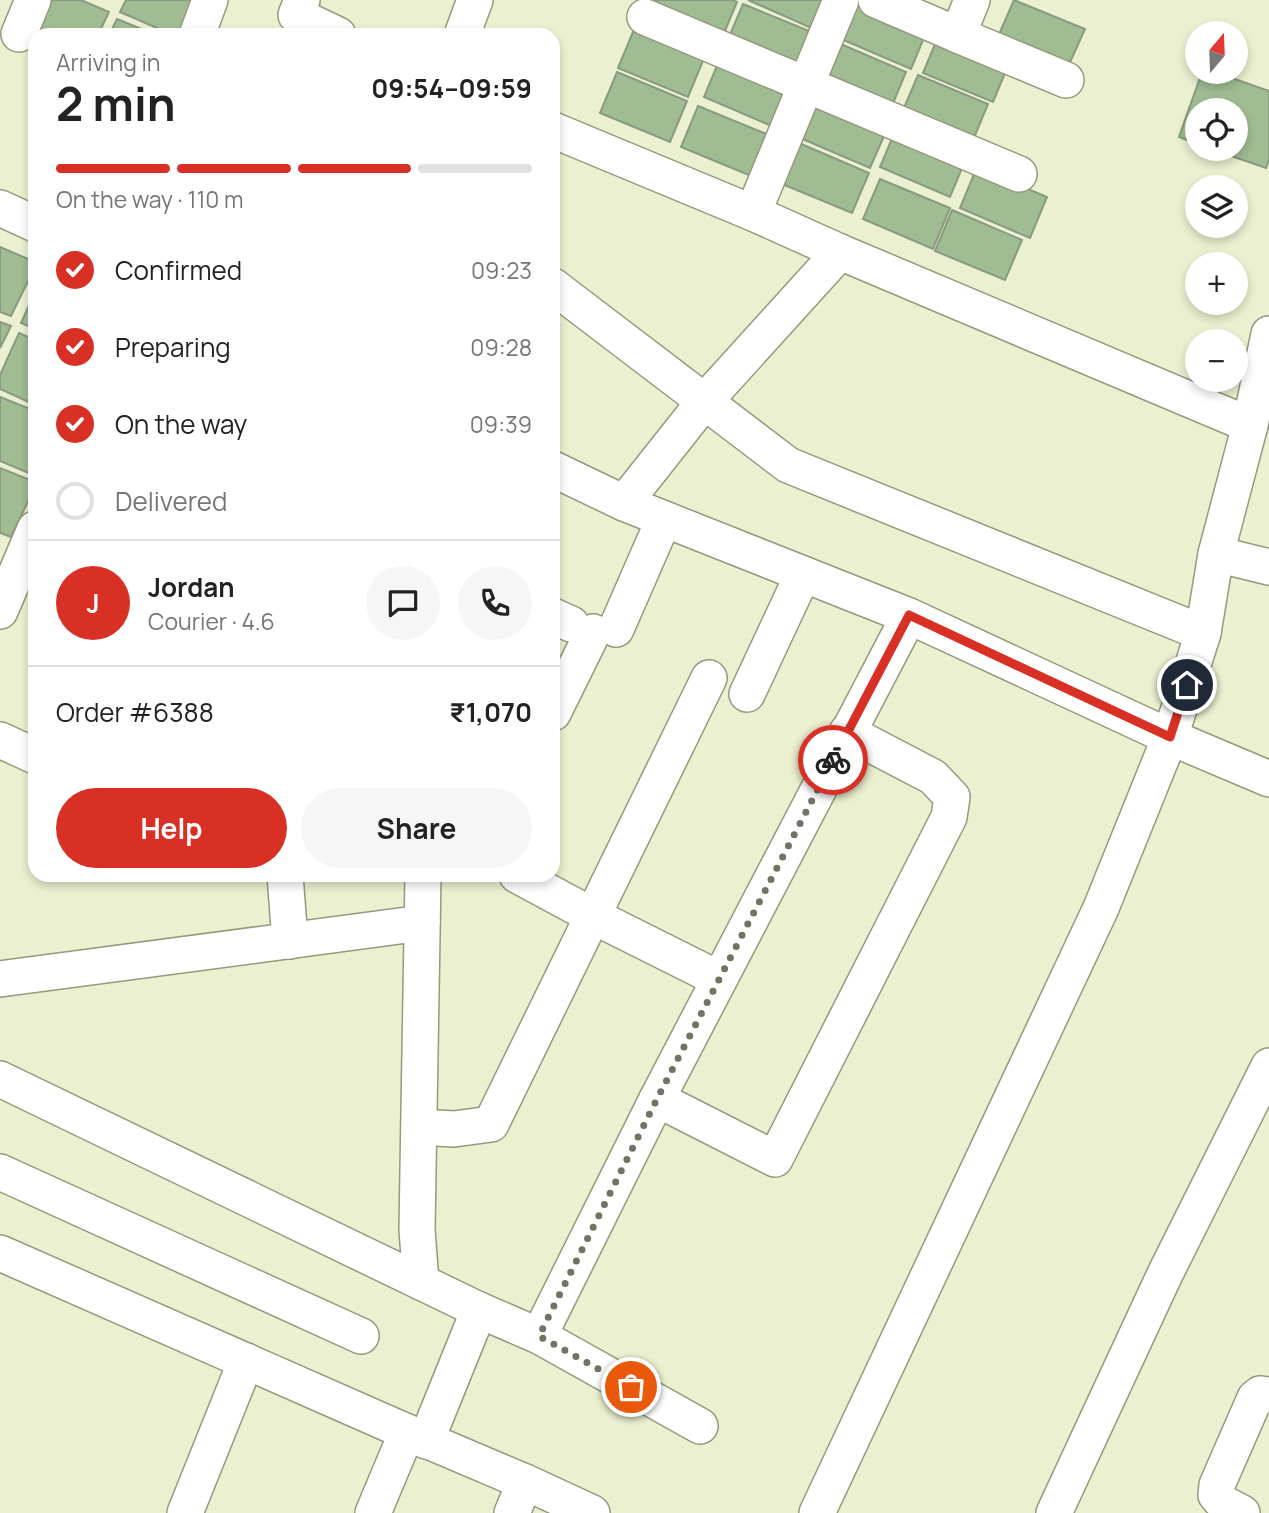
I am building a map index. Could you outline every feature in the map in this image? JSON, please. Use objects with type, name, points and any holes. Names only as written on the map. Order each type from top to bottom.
[{"type":"street","points":[[19,34],[33,0]]},
{"type":"street","points":[[200,28],[210,0]]},
{"type":"street","points":[[302,0],[296,15],[323,28]]},
{"type":"street","points":[[465,28],[475,0]]},
{"type":"street","points":[[753,212],[841,0]]},
{"type":"street","points":[[876,0],[1066,80]]},
{"type":"street","points":[[958,35],[972,0]]},
{"type":"street","points":[[645,17],[1019,174]]},
{"type":"street","points":[[560,133],[753,212],[839,253],[1250,425]]},
{"type":"street","points":[[0,208],[28,221]]},
{"type":"street","points":[[624,503],[704,402],[839,253]]},
{"type":"street","points":[[560,291],[788,465],[1203,633]]},
{"type":"street","points":[[817,1513],[1101,908],[1170,737],[1203,633],[1216,554],[1250,425],[1269,334]]},
{"type":"street","points":[[560,472],[624,503],[909,615],[1170,737],[1269,779]]},
{"type":"street","points":[[560,692],[583,625],[664,519]]},
{"type":"street","points":[[0,611],[28,545]]},
{"type":"street","points":[[1216,554],[1269,567]]},
{"type":"street","points":[[747,694],[803,574]]},
{"type":"street","points":[[539,1336],[657,1099],[909,615]]},
{"type":"street","points":[[419,1127],[454,1129],[491,1124],[709,678]]},
{"type":"street","points":[[657,1099],[775,1159],[949,817],[952,797],[933,778],[847,732]]},
{"type":"street","points":[[0,740],[28,753]]},
{"type":"street","points":[[286,882],[290,941]]},
{"type":"street","points":[[421,1282],[417,1230],[423,882]]},
{"type":"street","points":[[530,882],[719,979]]},
{"type":"street","points":[[0,979],[422,923]]},
{"type":"street","points":[[1054,1513],[1165,1274],[1269,1066]]},
{"type":"street","points":[[0,1079],[479,1310],[539,1336],[700,1426]]},
{"type":"street","points":[[0,1172],[361,1336]]},
{"type":"street","points":[[0,1253],[417,1436],[519,1498],[592,1513]]},
{"type":"street","points":[[373,1513],[417,1436],[479,1310]]},
{"type":"street","points":[[185,1513],[246,1361]]},
{"type":"street","points":[[1242,1513],[1223,1503],[1216,1495],[1217,1485],[1255,1398],[1260,1394],[1269,1395]]},
{"type":"building","points":[[40,0],[81,0],[109,12],[101,28],[28,28]]},
{"type":"building","points":[[126,0],[199,0],[185,28],[157,28],[120,12]]},
{"type":"building","points":[[656,0],[737,2],[720,43],[650,13]]},
{"type":"building","points":[[748,0],[831,0],[818,31]]},
{"type":"building","points":[[857,0],[928,28],[911,69],[841,39]]},
{"type":"building","points":[[1014,0],[1085,29],[1067,69],[997,39]]},
{"type":"building","points":[[743,4],[814,33],[796,74],[726,44]]},
{"type":"building","points":[[117,19],[139,28],[112,28]]},
{"type":"building","points":[[635,27],[705,56],[688,97],[618,68]]},
{"type":"building","points":[[28,28],[28,42],[23,40]]},
{"type":"building","points":[[940,32],[1010,61],[993,102],[923,73]]},
{"type":"building","points":[[836,42],[906,72],[889,113],[819,83]]},
{"type":"building","points":[[721,56],[792,86],[774,127],[704,97]]},
{"type":"building","points":[[617,72],[687,101],[670,142],[600,113]]},
{"type":"building","points":[[918,75],[988,104],[971,145],[901,115]]},
{"type":"building","points":[[1198,84],[1248,84],[1269,91],[1269,159],[1266,168],[1246,161],[1248,161],[1248,98],[1193,98]]},
{"type":"building","points":[[818,97],[888,127],[870,168],[800,138]]},
{"type":"building","points":[[698,106],[769,135],[751,176],[681,147]]},
{"type":"building","points":[[1185,120],[1185,139],[1179,137]]},
{"type":"building","points":[[897,127],[967,156],[950,197],[880,167]]},
{"type":"building","points":[[799,143],[869,173],[852,213],[782,184]]},
{"type":"building","points":[[977,167],[1047,197],[1030,238],[960,208]]},
{"type":"building","points":[[880,179],[950,208],[933,249],[863,219]]},
{"type":"building","points":[[952,210],[1022,240],[1005,280],[935,251]]},
{"type":"building","points":[[0,247],[28,259],[28,281],[11,316],[0,312]]},
{"type":"building","points":[[28,308],[28,326],[21,323]]},
{"type":"building","points":[[0,322],[11,326],[0,348]]},
{"type":"building","points":[[19,333],[28,337],[28,402],[0,389],[0,375]]},
{"type":"building","points":[[0,397],[28,408],[28,473],[0,461]]},
{"type":"building","points":[[0,468],[28,479],[28,502],[11,537],[0,533]]},
{"type":"way so far","points":[[631,1387],[539,1336],[657,1099],[833,760]]},
{"type":"route","points":[[833,760],[909,615],[1170,737],[1187,685]]}]
